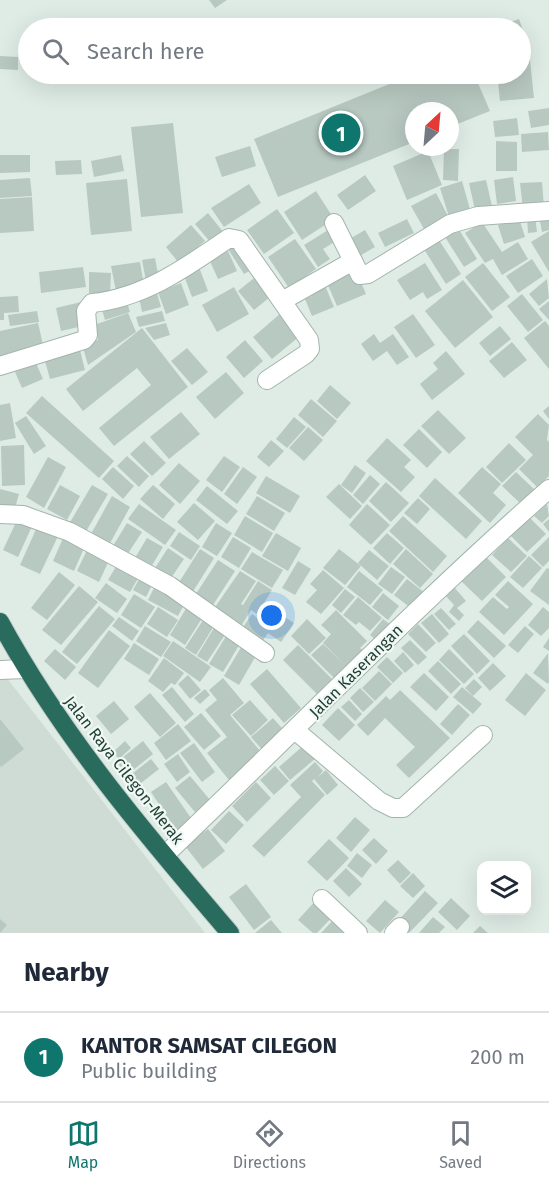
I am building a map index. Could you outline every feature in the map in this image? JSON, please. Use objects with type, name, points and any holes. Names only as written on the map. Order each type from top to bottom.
[{"type":"highway","name":"Jalan Raya Cilegon-Merak","points":[[0,622],[26,669],[86,759],[230,933]]},
{"type":"street","points":[[334,223],[360,275],[365,276],[465,218],[549,211]]},
{"type":"street","points":[[0,366],[84,340],[87,335],[88,306],[162,283],[229,238],[239,240],[309,340],[310,349],[306,354],[267,380]]},
{"type":"street","points":[[282,301],[353,261]]},
{"type":"street","name":"Jalan Kaserangan","points":[[165,855],[296,731],[468,560],[549,489]]},
{"type":"street","points":[[0,514],[23,515],[70,532],[170,586],[265,653]]},
{"type":"street","points":[[0,670],[26,669]]},
{"type":"street","points":[[296,731],[379,801],[393,808],[403,808],[483,735]]},
{"type":"street","points":[[322,899],[358,933]]},
{"type":"shaded area","points":[[0,677],[6,677],[205,933],[0,933]]},
{"type":"building","points":[[209,0],[227,0],[215,8]]},
{"type":"building","points":[[0,56],[18,57],[18,70],[0,69]]},
{"type":"building","points":[[531,70],[534,98],[500,101],[498,84],[531,84]]},
{"type":"building","points":[[389,84],[478,84],[490,111],[459,123],[459,102],[405,102],[405,146],[278,197],[254,139]]},
{"type":"building","points":[[549,108],[549,125],[531,128],[528,111]]},
{"type":"building","points":[[517,118],[519,135],[495,137],[493,121]]},
{"type":"building","points":[[173,123],[183,213],[141,217],[131,127]]},
{"type":"building","points":[[548,132],[549,150],[522,152],[521,134]]},
{"type":"building","points":[[496,141],[517,142],[517,171],[496,171]]},
{"type":"building","points":[[250,146],[256,166],[222,177],[215,157]]},
{"type":"building","points":[[0,155],[30,155],[30,172],[0,173]]},
{"type":"building","points":[[121,155],[124,171],[94,177],[91,161]]},
{"type":"building","points":[[416,156],[430,156],[442,185],[407,200],[393,166]]},
{"type":"building","points":[[444,156],[459,156],[458,181],[443,180]]},
{"type":"building","points":[[81,160],[82,174],[56,175],[55,161]]},
{"type":"building","points":[[365,175],[376,191],[348,210],[337,195]]},
{"type":"building","points":[[513,177],[516,201],[497,204],[494,180]]},
{"type":"building","points":[[30,178],[32,196],[0,198],[0,180]]},
{"type":"building","points":[[127,179],[132,231],[91,235],[86,183]]},
{"type":"building","points":[[486,180],[492,206],[475,210],[469,183]]},
{"type":"building","points":[[462,181],[471,213],[450,220],[440,188]]},
{"type":"building","points":[[542,182],[544,207],[523,209],[520,183]]},
{"type":"building","points":[[249,184],[261,203],[224,227],[211,208]]},
{"type":"building","points":[[316,191],[334,219],[302,240],[284,212]]},
{"type":"building","points":[[436,193],[448,216],[424,229],[411,206]]},
{"type":"building","points":[[32,197],[34,231],[0,233],[0,199]]},
{"type":"building","points":[[277,209],[294,233],[264,254],[247,230]]},
{"type":"building","points":[[208,213],[224,233],[211,243],[195,224]]},
{"type":"building","points":[[527,216],[535,216],[537,232],[528,233]]},
{"type":"building","points":[[539,216],[549,219],[549,230],[542,232]]},
{"type":"building","points":[[519,218],[525,237],[504,244],[498,225]]},
{"type":"building","points":[[407,219],[414,233],[385,247],[378,233]]},
{"type":"building","points":[[482,222],[502,252],[518,242],[528,259],[502,275],[493,259],[485,263],[465,233]]},
{"type":"building","points":[[191,225],[205,241],[179,263],[166,247]]},
{"type":"building","points":[[333,227],[341,238],[323,249],[330,259],[318,267],[304,245]]},
{"type":"building","points":[[458,228],[477,259],[464,267],[445,237]]},
{"type":"building","points":[[365,230],[375,247],[356,258],[346,241]]},
{"type":"building","points":[[549,231],[549,272],[531,242]]},
{"type":"building","points":[[435,234],[461,274],[446,284],[420,243]]},
{"type":"building","points":[[295,239],[316,269],[289,288],[268,257]]},
{"type":"building","points":[[238,242],[255,268],[244,274],[228,249]]},
{"type":"building","points":[[228,251],[237,271],[218,279],[209,259]]},
{"type":"building","points":[[155,258],[159,279],[146,281],[142,260]]},
{"type":"building","points":[[532,259],[543,276],[518,293],[506,276]]},
{"type":"building","points":[[140,262],[144,286],[116,291],[111,266]]},
{"type":"building","points":[[425,263],[442,290],[427,299],[423,292],[410,300],[397,280]]},
{"type":"building","points":[[483,263],[510,297],[492,311],[465,277]]},
{"type":"building","points":[[83,267],[86,287],[41,293],[39,272]]},
{"type":"building","points":[[199,267],[208,291],[192,297],[183,273]]},
{"type":"building","points":[[356,271],[366,294],[337,306],[327,283]]},
{"type":"building","points":[[89,272],[111,273],[110,294],[89,293]]},
{"type":"building","points":[[259,274],[275,293],[254,310],[238,291]]},
{"type":"building","points":[[547,279],[549,298],[539,306],[529,294]]},
{"type":"building","points":[[463,280],[493,317],[455,348],[425,311]]},
{"type":"building","points":[[181,283],[189,305],[166,314],[158,292]]},
{"type":"building","points":[[324,283],[334,307],[312,316],[305,299],[312,296],[309,289]]},
{"type":"building","points":[[234,287],[249,314],[217,332],[202,305]]},
{"type":"building","points":[[157,293],[161,307],[142,312],[139,297]]},
{"type":"building","points":[[522,294],[543,320],[528,332],[507,306]]},
{"type":"building","points":[[18,296],[19,312],[4,313],[4,320],[0,320],[0,297]]},
{"type":"building","points":[[126,299],[130,312],[105,320],[101,306]]},
{"type":"building","points":[[549,301],[549,320],[539,309]]},
{"type":"building","points":[[81,302],[87,325],[61,331],[56,308]]},
{"type":"building","points":[[37,311],[39,322],[10,326],[8,315]]},
{"type":"building","points":[[162,311],[165,321],[139,327],[136,317]]},
{"type":"building","points":[[128,313],[136,332],[88,365],[82,344],[98,340],[94,325]]},
{"type":"building","points":[[281,313],[300,336],[272,359],[253,337]]},
{"type":"building","points":[[413,314],[435,345],[416,358],[394,327]]},
{"type":"building","points":[[545,321],[549,326],[549,369],[524,338]]},
{"type":"building","points":[[38,323],[44,349],[0,358],[0,331]]},
{"type":"building","points":[[166,323],[170,335],[154,340],[145,328]]},
{"type":"building","points":[[500,326],[511,339],[490,356],[479,343]]},
{"type":"building","points":[[142,328],[188,387],[114,446],[99,428],[151,385],[137,368],[83,411],[66,389]]},
{"type":"building","points":[[374,334],[380,343],[393,334],[409,357],[397,365],[387,351],[373,361],[361,344]]},
{"type":"building","points":[[245,340],[263,361],[244,378],[226,357]]},
{"type":"building","points":[[512,342],[527,360],[504,378],[489,361]]},
{"type":"building","points":[[79,346],[85,370],[50,379],[43,354]]},
{"type":"building","points":[[187,348],[208,372],[192,385],[171,361]]},
{"type":"building","points":[[446,351],[465,374],[432,400],[420,384],[438,369],[433,363]]},
{"type":"building","points":[[36,363],[43,379],[22,388],[15,372]]},
{"type":"building","points":[[226,372],[244,393],[215,419],[196,397]]},
{"type":"building","points":[[330,385],[351,403],[337,419],[317,401]]},
{"type":"building","points":[[42,396],[114,461],[99,478],[26,413]]},
{"type":"building","points":[[311,399],[337,421],[323,437],[298,415]]},
{"type":"building","points":[[10,403],[16,438],[0,441],[0,405]]},
{"type":"building","points":[[549,406],[549,419],[543,411]]},
{"type":"building","points":[[438,410],[466,438],[449,454],[421,426]]},
{"type":"building","points":[[181,412],[200,434],[169,459],[150,437]]},
{"type":"building","points":[[538,414],[549,425],[547,440],[549,442],[549,476],[537,487],[519,469],[533,455],[515,437]]},
{"type":"building","points":[[26,416],[46,446],[34,454],[15,423]]},
{"type":"building","points":[[294,417],[306,427],[287,448],[276,439]]},
{"type":"building","points":[[308,427],[323,440],[304,461],[289,448]]},
{"type":"building","points":[[419,429],[442,452],[427,468],[403,445]]},
{"type":"building","points":[[387,438],[411,460],[404,467],[415,477],[401,492],[366,461]]},
{"type":"building","points":[[271,440],[284,451],[269,467],[257,457]]},
{"type":"building","points":[[144,441],[166,463],[152,476],[130,454]]},
{"type":"building","points":[[509,443],[526,460],[502,483],[486,467]]},
{"type":"building","points":[[24,445],[25,485],[2,486],[1,446]]},
{"type":"building","points":[[127,456],[149,476],[139,487],[117,466]]},
{"type":"building","points":[[224,456],[240,467],[222,492],[206,480]]},
{"type":"building","points":[[48,457],[66,467],[44,508],[26,497]]},
{"type":"building","points":[[179,463],[200,481],[180,504],[159,485]]},
{"type":"building","points":[[355,465],[366,473],[352,493],[341,485]]},
{"type":"building","points":[[113,467],[134,486],[123,499],[102,479]]},
{"type":"building","points":[[243,467],[257,477],[237,504],[224,494]]},
{"type":"building","points":[[482,467],[501,484],[493,493],[506,505],[490,523],[458,493]]},
{"type":"building","points":[[516,472],[535,490],[521,504],[502,486]]},
{"type":"building","points":[[370,475],[380,484],[363,504],[353,495]]},
{"type":"building","points":[[266,476],[300,496],[290,513],[256,493]]},
{"type":"building","points":[[435,478],[482,521],[466,539],[419,496]]},
{"type":"building","points":[[386,482],[409,503],[391,522],[369,501]]},
{"type":"building","points":[[339,484],[362,506],[350,519],[326,497]]},
{"type":"building","points":[[60,485],[80,496],[67,520],[47,509]]},
{"type":"building","points":[[92,485],[108,494],[85,533],[69,524]]},
{"type":"building","points":[[153,485],[175,504],[163,519],[140,499]]},
{"type":"building","points":[[207,486],[238,511],[227,524],[196,500]]},
{"type":"building","points":[[0,489],[19,494],[15,508],[0,504]]},
{"type":"building","points":[[112,496],[130,507],[109,545],[91,534]]},
{"type":"building","points":[[257,496],[285,513],[274,531],[246,514]]},
{"type":"building","points":[[418,498],[430,509],[417,524],[404,513]]},
{"type":"building","points":[[194,503],[215,521],[198,540],[177,522]]},
{"type":"building","points":[[139,504],[176,530],[165,545],[128,519]]},
{"type":"building","points":[[367,504],[390,525],[371,545],[349,525]]},
{"type":"building","points":[[547,504],[549,516],[542,523],[534,516]]},
{"type":"building","points":[[245,516],[273,533],[262,552],[234,535]]},
{"type":"building","points":[[403,516],[447,556],[433,572],[389,531]]},
{"type":"building","points":[[528,516],[546,534],[527,552],[510,535]]},
{"type":"building","points":[[18,518],[33,524],[18,557],[3,550]]},
{"type":"building","points":[[549,519],[549,532],[543,524]]},
{"type":"building","points":[[127,523],[142,532],[127,555],[113,546]]},
{"type":"building","points":[[216,523],[232,533],[217,556],[202,547]]},
{"type":"building","points":[[38,525],[59,534],[40,574],[20,565]]},
{"type":"building","points":[[179,532],[200,546],[191,560],[170,546]]},
{"type":"building","points":[[276,533],[301,548],[288,571],[262,556]]},
{"type":"building","points":[[387,533],[404,548],[390,564],[373,548]]},
{"type":"building","points":[[64,536],[85,546],[74,571],[53,561]]},
{"type":"building","points":[[233,537],[251,548],[239,568],[221,557]]},
{"type":"building","points":[[549,537],[549,561],[543,567],[531,555]]},
{"type":"building","points":[[147,538],[163,547],[151,567],[135,558]]},
{"type":"building","points":[[508,538],[527,556],[511,572],[492,555]]},
{"type":"building","points":[[89,546],[111,556],[99,582],[77,571]]},
{"type":"building","points":[[168,548],[184,559],[171,578],[155,568]]},
{"type":"building","points":[[200,549],[214,558],[192,593],[178,584]]},
{"type":"building","points":[[339,549],[361,566],[345,585],[323,568]]},
{"type":"building","points":[[406,549],[433,574],[420,588],[393,564]]},
{"type":"building","points":[[369,550],[389,566],[377,580],[358,563]]},
{"type":"building","points":[[252,552],[283,570],[272,588],[241,569]]},
{"type":"building","points":[[485,556],[506,577],[482,601],[461,581]]},
{"type":"building","points":[[529,556],[542,568],[523,588],[510,577]]},
{"type":"building","points":[[218,560],[235,571],[213,605],[196,594]]},
{"type":"building","points":[[298,561],[311,569],[295,595],[282,588]]},
{"type":"building","points":[[118,563],[140,575],[130,592],[108,580]]},
{"type":"building","points":[[391,567],[405,577],[392,594],[378,584]]},
{"type":"building","points":[[547,568],[549,569],[549,605],[530,591]]},
{"type":"building","points":[[323,570],[344,588],[321,614],[306,602],[317,590],[310,584]]},
{"type":"building","points":[[240,571],[256,581],[241,604],[243,605],[258,581],[272,590],[257,614],[251,610],[238,631],[211,613]]},
{"type":"building","points":[[359,571],[383,590],[370,605],[347,587]]},
{"type":"building","points":[[59,572],[75,585],[47,620],[31,608]]},
{"type":"building","points":[[143,572],[155,579],[146,597],[133,590]]},
{"type":"building","points":[[407,579],[425,593],[412,609],[394,595]]},
{"type":"building","points":[[508,581],[533,604],[504,635],[479,612],[493,597],[507,609],[509,607],[495,595]]},
{"type":"building","points":[[157,582],[187,599],[178,616],[148,600]]},
{"type":"building","points":[[106,583],[127,599],[117,613],[95,598]]},
{"type":"building","points":[[79,586],[98,602],[61,645],[42,630]]},
{"type":"building","points":[[454,587],[466,601],[457,608],[464,615],[459,621],[449,612],[454,605],[445,595]]},
{"type":"building","points":[[345,589],[355,597],[341,613],[332,605]]},
{"type":"building","points":[[383,593],[399,606],[388,620],[372,607]]},
{"type":"building","points":[[134,594],[155,607],[141,628],[121,615]]},
{"type":"building","points":[[358,597],[382,618],[370,631],[359,622],[356,625],[343,615]]},
{"type":"building","points":[[190,602],[206,612],[185,645],[170,635]]},
{"type":"building","points":[[99,606],[115,619],[77,664],[62,652]]},
{"type":"building","points":[[158,607],[178,620],[167,637],[147,624]]},
{"type":"building","points":[[269,607],[294,623],[281,642],[268,633],[259,646],[239,633],[252,614],[260,620]]},
{"type":"building","points":[[543,607],[549,612],[549,628],[541,636],[528,625]]},
{"type":"building","points":[[441,608],[456,624],[449,630],[434,614]]},
{"type":"building","points":[[336,610],[367,641],[360,648],[364,651],[341,685],[311,655],[323,644],[345,665],[323,643],[331,634],[321,625]]},
{"type":"building","points":[[207,614],[217,621],[196,655],[185,648]]},
{"type":"building","points":[[432,614],[449,634],[439,643],[421,623]]},
{"type":"building","points":[[119,617],[139,631],[132,641],[112,626]]},
{"type":"building","points":[[307,619],[326,638],[309,654],[291,636]]},
{"type":"building","points":[[383,619],[395,628],[382,645],[370,635]]},
{"type":"building","points":[[478,620],[506,646],[494,658],[467,632]]},
{"type":"building","points":[[217,623],[228,630],[207,662],[197,656]]},
{"type":"building","points":[[418,624],[436,643],[426,652],[408,634]]},
{"type":"building","points":[[145,626],[171,642],[161,657],[136,641]]},
{"type":"building","points":[[525,626],[534,634],[518,653],[508,645]]},
{"type":"building","points":[[109,630],[130,646],[98,688],[78,673]]},
{"type":"building","points":[[228,633],[241,642],[223,672],[209,664]]},
{"type":"building","points":[[464,634],[490,661],[477,674],[451,646]]},
{"type":"building","points":[[549,638],[549,651],[543,647]]},
{"type":"building","points":[[410,640],[427,657],[418,665],[401,648]]},
{"type":"building","points":[[173,641],[211,667],[200,682],[163,656]]},
{"type":"building","points":[[134,643],[159,659],[149,675],[124,659]]},
{"type":"building","points":[[243,644],[258,652],[239,685],[224,676]]},
{"type":"building","points":[[298,645],[332,679],[317,694],[283,660]]},
{"type":"building","points":[[55,649],[76,667],[65,680],[44,661]]},
{"type":"building","points":[[449,649],[474,674],[464,684],[439,660]]},
{"type":"building","points":[[403,652],[414,665],[405,673],[394,661]]},
{"type":"building","points":[[548,653],[549,682],[548,684],[533,673]]},
{"type":"building","points":[[387,657],[403,673],[393,683],[377,667]]},
{"type":"building","points":[[164,658],[184,673],[175,685],[171,683],[163,692],[148,681]]},
{"type":"building","points":[[438,661],[461,684],[451,694],[428,671]]},
{"type":"building","points":[[493,663],[506,676],[490,691],[478,678]]},
{"type":"building","points":[[267,669],[301,708],[284,723],[250,684]]},
{"type":"building","points":[[379,671],[392,684],[375,701],[362,688]]},
{"type":"building","points":[[424,673],[449,697],[436,711],[410,687]]},
{"type":"building","points":[[526,673],[546,690],[525,716],[505,700]]},
{"type":"building","points":[[188,675],[201,690],[190,699],[178,684]]},
{"type":"building","points":[[223,678],[244,703],[230,715],[266,758],[250,763],[229,780],[207,753],[227,737],[205,710],[217,700],[209,690]]},
{"type":"building","points":[[474,679],[482,687],[473,696],[465,688]]},
{"type":"building","points":[[172,687],[194,714],[185,722],[162,695]]},
{"type":"building","points":[[462,687],[482,704],[473,714],[453,697]]},
{"type":"building","points":[[360,688],[374,702],[363,712],[350,698]]},
{"type":"building","points":[[205,689],[210,695],[200,704],[194,698]]},
{"type":"building","points":[[400,690],[450,738],[409,778],[396,765],[415,747],[385,718],[368,736],[357,725],[386,696],[390,700]]},
{"type":"building","points":[[150,693],[176,723],[160,737],[134,707]]},
{"type":"building","points":[[250,700],[268,720],[251,736],[232,715]]},
{"type":"building","points":[[349,700],[362,714],[355,721],[341,707]]},
{"type":"building","points":[[114,701],[129,719],[111,734],[96,716]]},
{"type":"building","points":[[458,704],[470,715],[452,735],[440,724]]},
{"type":"building","points":[[338,708],[355,725],[339,741],[322,725]]},
{"type":"building","points":[[201,713],[221,736],[204,750],[184,727]]},
{"type":"building","points":[[273,718],[288,735],[266,754],[251,737]]},
{"type":"building","points":[[0,719],[24,749],[1,767],[0,765]]},
{"type":"building","points":[[178,724],[191,741],[166,760],[154,743]]},
{"type":"building","points":[[125,741],[131,748],[119,759],[113,752]]},
{"type":"building","points":[[143,741],[153,754],[127,775],[117,762]]},
{"type":"building","points":[[194,743],[215,772],[202,782],[180,753]]},
{"type":"building","points":[[304,745],[316,758],[290,780],[279,767]]},
{"type":"building","points":[[178,754],[190,772],[177,782],[164,764]]},
{"type":"building","points":[[151,759],[159,769],[136,787],[128,777]]},
{"type":"building","points":[[315,762],[323,771],[318,777],[326,770],[338,785],[327,795],[314,779],[312,781],[325,795],[264,857],[252,846],[301,797],[290,785]]},
{"type":"building","points":[[275,766],[289,781],[274,795],[260,780]]},
{"type":"building","points":[[190,776],[210,800],[195,812],[175,788]]},
{"type":"building","points":[[166,782],[193,821],[177,832],[151,792]]},
{"type":"building","points":[[256,782],[271,798],[247,822],[232,806]]},
{"type":"building","points":[[229,811],[244,825],[226,844],[211,830]]},
{"type":"building","points":[[355,817],[370,830],[351,852],[336,838]]},
{"type":"building","points":[[208,829],[225,851],[203,869],[185,846]]},
{"type":"building","points":[[374,838],[388,851],[376,864],[362,850]]},
{"type":"building","points":[[329,839],[349,858],[327,881],[307,862]]},
{"type":"building","points":[[357,853],[372,865],[362,878],[347,866]]},
{"type":"building","points":[[398,860],[411,873],[400,884],[387,870]]},
{"type":"building","points":[[346,868],[362,884],[349,897],[333,881]]},
{"type":"building","points":[[413,873],[425,886],[413,898],[400,886]]},
{"type":"building","points":[[246,884],[271,917],[254,930],[229,897]]},
{"type":"building","points":[[425,891],[438,903],[409,933],[397,922]]},
{"type":"building","points":[[318,898],[335,914],[317,933],[313,933],[298,920]]},
{"type":"building","points":[[451,898],[470,916],[457,930],[438,912]]},
{"type":"building","points":[[385,900],[399,912],[380,933],[366,921]]},
{"type":"building","points":[[336,917],[351,933],[321,933]]},
{"type":"building","points":[[433,917],[445,927],[439,933],[419,933]]},
{"type":"building","points":[[0,919],[7,925],[0,933]]},
{"type":"building","points":[[271,920],[282,933],[255,933]]},
{"type":"building","points":[[480,926],[488,933],[473,933]]},
{"type":"place","name":"KANTOR SAMSAT CILEGON","points":[[341,133]]}]
